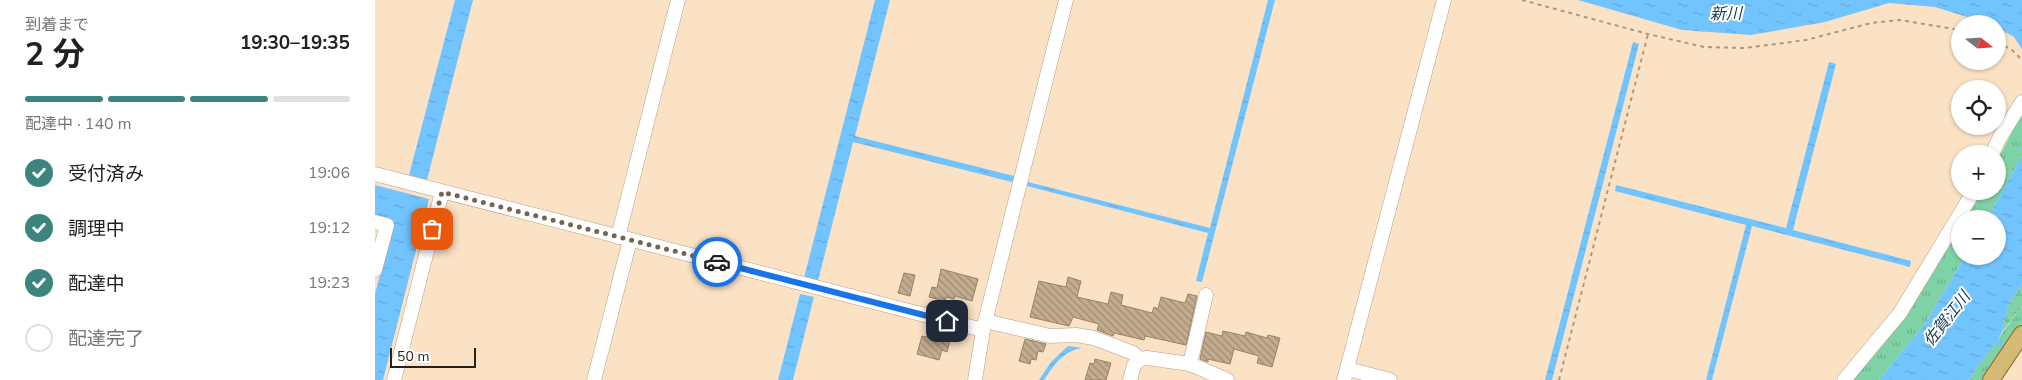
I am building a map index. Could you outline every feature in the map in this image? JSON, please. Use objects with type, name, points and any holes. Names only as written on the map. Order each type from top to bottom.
[{"type":"main road","points":[[1991,380],[2022,334]]},
{"type":"street","points":[[594,380],[678,0]]},
{"type":"street","points":[[975,380],[984,325],[1066,0]]},
{"type":"street","points":[[1389,380],[1346,375],[1444,0]]},
{"type":"street","points":[[1996,145],[2022,102]]},
{"type":"street","points":[[375,174],[821,288],[984,325],[1050,336],[1076,335],[1094,338],[1133,353],[1140,359],[1160,359],[1190,364],[1227,380]]},
{"type":"street","points":[[394,380],[442,192]]},
{"type":"street","points":[[1844,380],[1899,313],[1968,200]]},
{"type":"street","points":[[375,222],[387,225],[375,270]]},
{"type":"street","points":[[1190,364],[1206,295]]},
{"type":"street","points":[[1130,380],[1134,365],[1140,359]]},
{"type":"path","points":[[1522,0],[1704,47],[1745,48],[1806,40],[1871,24],[1900,20],[1951,28]]},
{"type":"path","points":[[1559,380],[1648,34]]},
{"type":"path","points":[[2006,46],[2011,48],[2022,60]]},
{"type":"green space","points":[[2022,113],[2022,156],[2006,185],[2006,145]]},
{"type":"green space","points":[[1975,200],[1998,200],[1992,210],[1970,210]]},
{"type":"green space","points":[[1951,242],[1951,265],[1960,265],[1925,324],[1879,380],[1849,380],[1897,323]]},
{"type":"green space","points":[[2022,284],[2022,306],[2002,332],[2009,303]]},
{"type":"green space","points":[[2022,306],[2022,324],[1985,380],[1968,380]]},
{"type":"water","points":[[455,0],[473,0],[427,180],[409,175]]},
{"type":"water","points":[[875,0],[890,0],[855,136],[1014,176],[1012,182],[853,142],[818,281],[804,278]]},
{"type":"water","points":[[1268,0],[1275,0],[1202,282],[1196,281],[1208,233],[1027,186],[1028,182],[1210,228]]},
{"type":"water","name":"新川","points":[[1578,0],[2022,0],[2022,49],[2014,37],[2006,32],[2006,15],[1960,15],[1935,7],[1889,3],[1825,22],[1751,35],[1682,30]]},
{"type":"water","points":[[1633,42],[1639,44],[1552,380],[1545,380]]},
{"type":"water","points":[[1829,62],[1836,64],[1793,230],[1911,261],[1910,267],[1752,226],[1712,380],[1706,380],[1746,225],[1615,191],[1616,185],[1786,228]]},
{"type":"water","name":"佐賀江川","points":[[2022,156],[2022,284],[2009,303],[2002,332],[1997,341],[1968,380],[1879,380],[1925,324],[1960,265],[2006,265],[2006,210],[1992,210],[1998,200],[2006,200],[2006,185]]},
{"type":"water","points":[[375,185],[429,199],[383,380],[375,380],[375,294],[394,221],[375,216]]},
{"type":"water","points":[[800,294],[814,297],[793,380],[778,380]]},
{"type":"water","points":[[1068,346],[1082,348],[1064,355],[1044,380],[1039,380],[1051,362]]},
{"type":"building","points":[[941,269],[978,279],[972,301],[955,296],[954,299],[946,297],[945,301],[929,297],[932,287],[937,288]]},
{"type":"building","points":[[904,273],[915,275],[910,296],[898,293]]},
{"type":"building","points":[[1068,277],[1081,281],[1077,297],[1108,304],[1111,292],[1123,295],[1121,305],[1152,313],[1154,307],[1158,309],[1161,297],[1185,303],[1188,294],[1197,296],[1186,345],[1145,336],[1144,340],[1114,333],[1113,336],[1097,330],[1099,324],[1073,317],[1069,326],[1030,317],[1039,281],[1066,287]]},
{"type":"building","points":[[935,327],[949,330],[947,339],[950,340],[947,352],[942,350],[939,360],[917,354],[922,336],[932,338]]},
{"type":"building","points":[[1223,331],[1245,336],[1246,332],[1267,338],[1268,335],[1280,338],[1272,367],[1257,363],[1259,356],[1234,349],[1230,364],[1208,359],[1208,362],[1200,359],[1206,332],[1222,336]]},
{"type":"building","points":[[1025,339],[1046,344],[1043,352],[1038,351],[1036,360],[1031,359],[1030,364],[1019,361]]},
{"type":"building","points":[[1095,359],[1111,363],[1106,380],[1085,380],[1090,363],[1094,364]]},
{"type":"waterway","points":[[1997,341],[2002,345]]},
{"type":"way so far","points":[[432,229],[442,192],[717,262]]},
{"type":"route","points":[[717,262],[947,321]]}]
